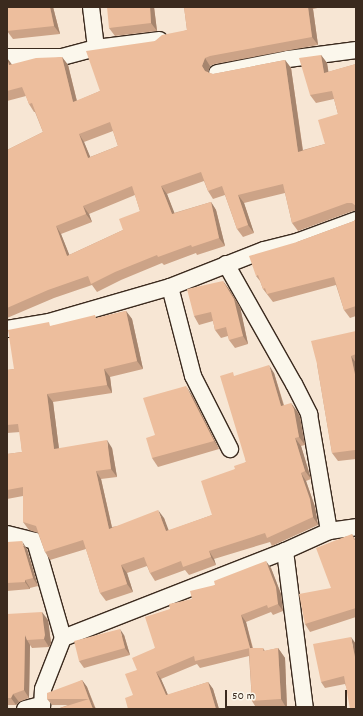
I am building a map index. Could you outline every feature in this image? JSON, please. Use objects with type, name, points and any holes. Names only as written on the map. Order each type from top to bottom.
[{"type":"street","points":[[91,7],[96,48]]},
{"type":"street","points":[[7,57],[62,57],[96,48],[159,40]]},
{"type":"street","points":[[217,73],[288,59],[356,50]]},
{"type":"street","points":[[7,329],[49,322],[170,287],[264,250],[299,241],[356,220]]},
{"type":"street","points":[[226,264],[294,384],[309,414],[329,531]]},
{"type":"street","points":[[170,287],[193,376],[230,449]]},
{"type":"street","points":[[63,638],[285,551],[329,531],[356,527]]},
{"type":"street","points":[[7,534],[35,542],[63,638],[43,690],[41,707],[26,709]]},
{"type":"street","points":[[285,551],[304,709]]},
{"type":"building","points":[[7,7],[50,7],[54,26],[7,31]]},
{"type":"building","points":[[107,7],[150,7],[151,23],[109,28]]},
{"type":"building","points":[[184,7],[308,7],[312,37],[210,56],[205,58],[202,66],[205,71],[213,74],[285,60],[298,152],[325,144],[318,120],[338,114],[332,91],[310,95],[299,58],[321,55],[324,73],[356,64],[356,206],[352,203],[347,203],[292,223],[283,184],[238,195],[248,225],[237,229],[222,186],[208,191],[201,172],[161,186],[172,214],[211,202],[219,238],[192,247],[191,245],[158,257],[157,255],[115,272],[91,284],[88,276],[48,290],[7,308],[7,150],[43,132],[32,103],[29,104],[22,87],[7,91],[7,58],[9,65],[36,58],[62,57],[73,102],[100,91],[86,51],[155,41],[162,35],[187,30]],"holes":[[[110,122],[118,146],[88,158],[79,134]],[[132,186],[140,211],[119,219],[123,230],[67,256],[56,226],[86,214],[83,206]]]},
{"type":"building","points":[[356,218],[356,306],[344,310],[334,277],[267,294],[265,288],[263,289],[258,275],[256,276],[249,256],[297,242],[354,221]]},
{"type":"building","points":[[223,281],[234,299],[243,336],[229,340],[226,327],[215,330],[211,312],[194,316],[187,289]]},
{"type":"building","points":[[126,311],[137,361],[104,369],[107,385],[47,394],[54,449],[107,440],[111,469],[96,471],[109,529],[158,510],[166,531],[212,515],[201,481],[235,469],[234,466],[246,462],[220,376],[233,372],[234,376],[269,365],[281,406],[291,403],[294,409],[299,437],[295,438],[305,471],[301,473],[310,499],[313,517],[267,538],[265,533],[209,551],[211,557],[183,567],[181,561],[150,573],[144,557],[121,565],[127,584],[100,593],[83,540],[45,552],[36,526],[23,522],[23,487],[7,490],[7,454],[22,452],[18,424],[7,425],[7,370],[14,369],[8,330],[49,322],[50,326],[95,315],[96,318]]},
{"type":"building","points":[[356,331],[356,354],[351,356],[356,379],[356,453],[355,450],[332,453],[317,364],[311,341]]},
{"type":"building","points":[[186,386],[214,441],[152,458],[146,438],[155,435],[143,398]]},
{"type":"building","points":[[352,534],[354,540],[356,539],[356,608],[305,624],[299,594],[331,588],[316,548]]},
{"type":"building","points":[[22,541],[33,578],[25,580],[25,582],[7,583],[7,542]]},
{"type":"building","points":[[266,561],[276,587],[278,604],[268,608],[267,605],[241,615],[250,648],[195,661],[194,656],[156,672],[166,695],[208,682],[216,709],[128,709],[125,698],[133,695],[125,674],[137,670],[132,658],[155,648],[145,617],[170,609],[169,604],[192,599],[190,591],[215,585],[214,581]]},
{"type":"building","points":[[42,612],[45,635],[44,639],[27,640],[25,635],[24,690],[13,694],[11,698],[7,698],[7,614]]},
{"type":"building","points":[[120,629],[125,648],[79,661],[74,641]]},
{"type":"building","points":[[351,637],[356,662],[356,709],[350,709],[344,676],[321,682],[313,644]]},
{"type":"building","points":[[249,648],[263,648],[263,651],[278,648],[281,699],[252,701]]},
{"type":"building","points":[[82,680],[89,699],[47,699],[47,693]]},
{"type":"building","points":[[89,699],[93,709],[57,709]]}]
